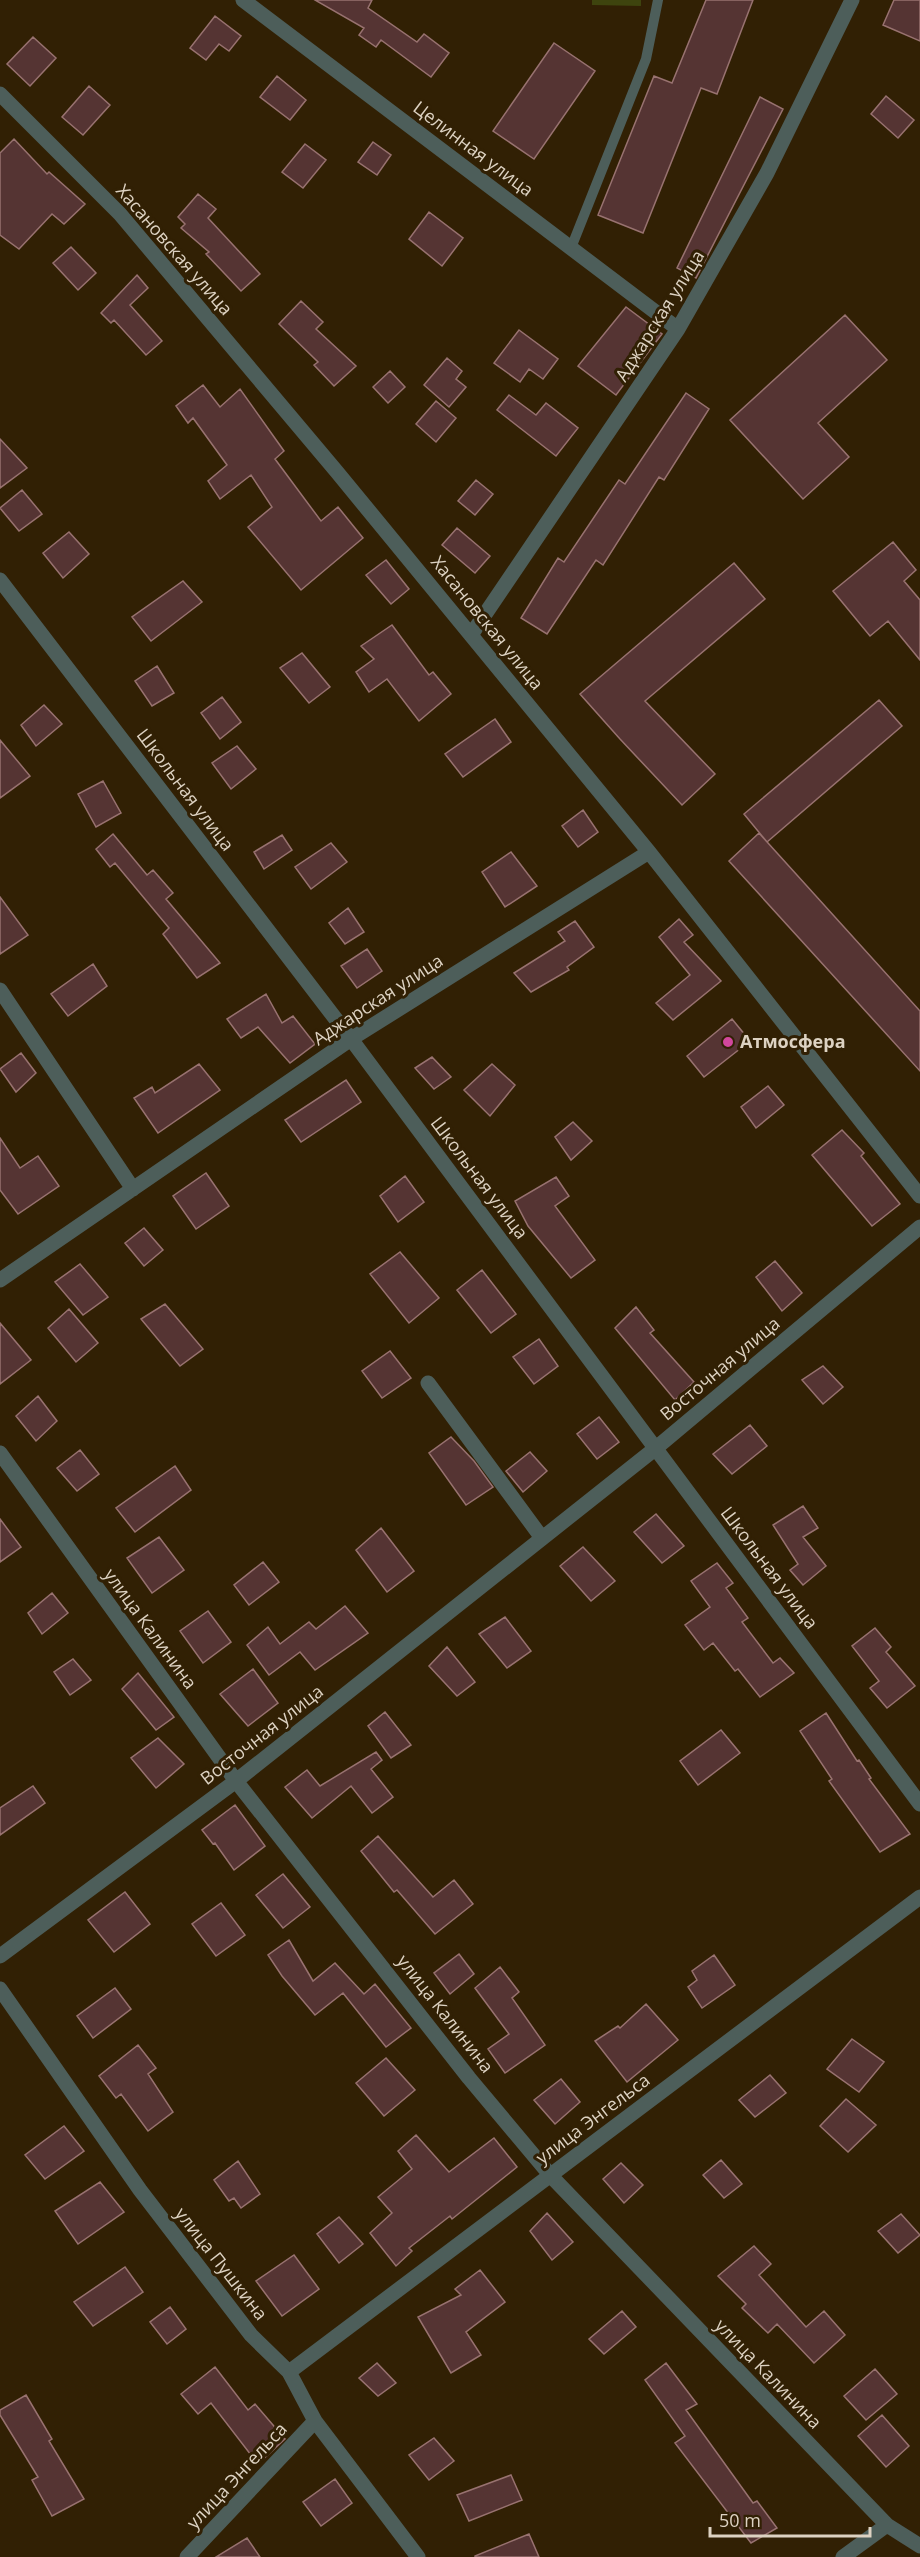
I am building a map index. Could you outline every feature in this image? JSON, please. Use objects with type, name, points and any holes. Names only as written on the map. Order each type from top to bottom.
[{"type":"street","name":"Целинная улица","points":[[243,0],[678,329]]},
{"type":"street","name":"Аджарская улица","points":[[471,635],[678,329],[767,173],[852,0]]},
{"type":"street","name":"Хасановская улица","points":[[0,94],[120,213],[649,852],[920,1196]]},
{"type":"street","name":"Школьная улица","points":[[0,580],[351,1039],[920,1804]]},
{"type":"street","name":"Аджарская улица","points":[[0,1280],[351,1039],[649,852]]},
{"type":"street","points":[[0,990],[133,1189]]},
{"type":"street","name":"Восточная улица","points":[[0,1956],[236,1781],[656,1448],[920,1227]]},
{"type":"street","points":[[428,1383],[542,1538]]},
{"type":"street","name":"улица Калинина","points":[[0,1453],[236,1781],[469,2078],[551,2176],[887,2525],[920,2546]]},
{"type":"street","name":"улица Энгельса","points":[[289,2372],[920,1897]]},
{"type":"street","name":"улица Пушкина","points":[[0,1989],[140,2190],[250,2335],[289,2372],[315,2421],[418,2557]]},
{"type":"street","name":"улица Энгельса","points":[[187,2557],[315,2421]]},
{"type":"street","points":[[843,2557],[887,2525]]},
{"type":"lane","points":[[571,248],[646,59],[658,0]]},
{"type":"green space","points":[[592,0],[641,0],[641,6],[592,5]]},
{"type":"building","points":[[315,0],[372,0],[368,8],[417,42],[424,34],[449,53],[431,77],[381,40],[376,47],[359,35],[364,28]]},
{"type":"building","points":[[706,0],[753,0],[717,94],[701,88],[643,233],[598,215],[654,76],[672,83]]},
{"type":"building","points":[[894,0],[920,0],[920,41],[883,25]]},
{"type":"building","points":[[215,16],[241,36],[229,51],[219,44],[206,60],[190,48]]},
{"type":"building","points":[[33,37],[56,58],[30,86],[7,64]]},
{"type":"building","points":[[554,43],[595,71],[534,159],[493,131]]},
{"type":"building","points":[[277,76],[306,100],[290,120],[260,97]]},
{"type":"building","points":[[89,86],[110,105],[83,135],[62,117]]},
{"type":"building","points":[[886,96],[914,120],[898,138],[871,114]]},
{"type":"building","points":[[760,97],[783,109],[696,278],[677,268]]},
{"type":"building","points":[[14,139],[47,174],[49,172],[85,204],[64,224],[52,214],[19,249],[0,235],[0,153]]},
{"type":"building","points":[[373,142],[391,155],[377,175],[358,162]]},
{"type":"building","points":[[305,144],[326,160],[303,188],[282,172]]},
{"type":"building","points":[[198,194],[216,209],[208,218],[260,274],[241,291],[206,254],[209,252],[181,228],[185,224],[178,217]]},
{"type":"building","points":[[429,212],[463,238],[442,266],[409,239]]},
{"type":"building","points":[[71,247],[96,273],[78,290],[53,263]]},
{"type":"building","points":[[137,275],[148,288],[130,305],[162,341],[146,355],[114,320],[111,323],[101,313]]},
{"type":"building","points":[[301,301],[323,322],[316,329],[356,366],[334,386],[314,365],[318,362],[279,324]]},
{"type":"building","points":[[626,307],[662,334],[616,395],[578,366]]},
{"type":"building","points":[[845,315],[887,360],[818,423],[849,457],[803,499],[730,420]]},
{"type":"building","points":[[519,330],[558,359],[543,379],[529,369],[520,382],[494,363]]},
{"type":"building","points":[[447,358],[462,371],[456,379],[466,387],[449,407],[424,385]]},
{"type":"building","points":[[390,371],[405,387],[388,403],[373,387]]},
{"type":"building","points":[[203,385],[220,407],[240,389],[284,451],[275,459],[321,521],[338,507],[363,538],[301,590],[248,527],[272,507],[251,475],[220,499],[208,481],[227,465],[193,418],[188,423],[176,406]]},
{"type":"building","points":[[686,393],[709,409],[664,480],[659,477],[603,565],[596,560],[547,634],[521,618],[558,558],[564,562],[619,480],[625,484]]},
{"type":"building","points":[[509,395],[536,415],[546,403],[578,428],[556,456],[497,410]]},
{"type":"building","points":[[436,401],[456,418],[436,442],[416,424]]},
{"type":"building","points":[[0,439],[27,468],[0,488]]},
{"type":"building","points":[[476,480],[493,494],[475,515],[458,501]]},
{"type":"building","points":[[22,490],[42,514],[19,531],[0,508]]},
{"type":"building","points":[[457,528],[490,556],[475,573],[442,545]]},
{"type":"building","points":[[69,532],[89,554],[63,578],[43,553]]},
{"type":"building","points":[[893,542],[916,570],[904,581],[920,600],[920,660],[888,621],[870,636],[833,591]]},
{"type":"building","points":[[386,560],[409,589],[391,604],[366,575]]},
{"type":"building","points":[[734,563],[765,599],[645,701],[715,774],[682,805],[580,694]]},
{"type":"building","points":[[183,581],[202,602],[151,641],[132,617]]},
{"type":"building","points":[[392,625],[429,675],[433,672],[451,694],[419,721],[387,679],[369,692],[356,672],[374,659],[361,646]]},
{"type":"building","points":[[302,653],[330,687],[309,703],[280,668]]},
{"type":"building","points":[[157,666],[174,693],[152,706],[135,681]]},
{"type":"building","points":[[222,697],[241,722],[220,739],[201,713]]},
{"type":"building","points":[[879,700],[902,726],[767,842],[744,814]]},
{"type":"building","points":[[44,705],[62,724],[36,746],[21,725]]},
{"type":"building","points":[[495,719],[511,742],[463,777],[445,754]]},
{"type":"building","points":[[0,740],[30,776],[0,798]]},
{"type":"building","points":[[237,746],[256,769],[231,789],[212,763]]},
{"type":"building","points":[[103,781],[121,813],[96,827],[78,794]]},
{"type":"building","points":[[583,810],[598,832],[578,847],[562,826]]},
{"type":"building","points":[[759,833],[920,1011],[920,1071],[729,861]]},
{"type":"building","points":[[113,834],[147,875],[153,870],[173,893],[166,899],[220,963],[197,978],[163,934],[169,928],[115,863],[110,867],[96,849]]},
{"type":"building","points":[[282,835],[292,850],[264,869],[254,852]]},
{"type":"building","points":[[331,843],[347,862],[311,889],[295,867]]},
{"type":"building","points":[[511,852],[537,886],[505,907],[482,872]]},
{"type":"building","points":[[0,897],[28,935],[0,954]]},
{"type":"building","points":[[348,908],[364,932],[345,944],[329,923]]},
{"type":"building","points":[[679,919],[693,935],[684,942],[721,981],[673,1020],[656,1003],[690,975],[659,937]]},
{"type":"building","points":[[575,921],[594,947],[567,967],[569,970],[531,992],[514,973],[565,941],[558,932]]},
{"type":"building","points":[[367,949],[382,971],[357,988],[341,966]]},
{"type":"building","points":[[93,964],[107,986],[68,1016],[51,994]]},
{"type":"building","points":[[266,994],[282,1023],[293,1016],[315,1044],[290,1063],[258,1027],[241,1038],[227,1019]]},
{"type":"building","points":[[732,1019],[750,1041],[704,1077],[687,1056]]},
{"type":"building","points":[[21,1053],[36,1073],[16,1092],[0,1069]]},
{"type":"building","points":[[432,1057],[451,1077],[434,1089],[415,1068]]},
{"type":"building","points":[[199,1064],[220,1090],[158,1133],[134,1098],[152,1087],[155,1093]]},
{"type":"building","points":[[492,1064],[515,1085],[490,1116],[464,1090]]},
{"type":"building","points":[[346,1080],[361,1102],[301,1142],[285,1120]]},
{"type":"building","points":[[768,1086],[784,1105],[756,1128],[741,1107]]},
{"type":"building","points":[[573,1122],[592,1141],[571,1160],[555,1137]]},
{"type":"building","points":[[842,1130],[864,1153],[861,1156],[900,1204],[872,1226],[812,1155]]},
{"type":"building","points":[[0,1138],[20,1168],[38,1156],[59,1186],[18,1214],[0,1190]]},
{"type":"building","points":[[206,1173],[229,1206],[196,1229],[173,1196]]},
{"type":"building","points":[[405,1176],[424,1202],[398,1222],[380,1196]]},
{"type":"building","points":[[556,1177],[569,1196],[555,1206],[595,1260],[571,1278],[528,1226],[515,1201]]},
{"type":"building","points":[[144,1228],[163,1250],[144,1266],[125,1243]]},
{"type":"building","points":[[400,1252],[439,1298],[409,1323],[370,1274]]},
{"type":"building","points":[[775,1261],[802,1293],[782,1311],[756,1277]]},
{"type":"building","points":[[80,1264],[108,1297],[83,1315],[55,1282]]},
{"type":"building","points":[[482,1270],[516,1314],[491,1333],[457,1290]]},
{"type":"building","points":[[165,1304],[203,1349],[180,1366],[141,1319]]},
{"type":"building","points":[[636,1307],[654,1330],[650,1333],[694,1382],[675,1400],[615,1328]]},
{"type":"building","points":[[69,1309],[98,1343],[76,1362],[48,1328]]},
{"type":"building","points":[[0,1323],[31,1360],[0,1384]]},
{"type":"building","points":[[539,1339],[558,1366],[534,1384],[513,1357]]},
{"type":"building","points":[[390,1351],[411,1378],[382,1398],[362,1371]]},
{"type":"building","points":[[823,1366],[843,1387],[823,1404],[802,1380]]},
{"type":"building","points":[[38,1396],[57,1421],[36,1441],[16,1416]]},
{"type":"building","points":[[599,1417],[619,1442],[597,1459],[577,1434]]},
{"type":"building","points":[[750,1425],[767,1446],[732,1474],[713,1454]]},
{"type":"building","points":[[451,1437],[474,1461],[493,1487],[466,1505],[429,1453]]},
{"type":"building","points":[[80,1450],[99,1474],[77,1491],[57,1468]]},
{"type":"building","points":[[530,1452],[547,1471],[523,1492],[506,1471]]},
{"type":"building","points":[[175,1466],[191,1490],[135,1532],[116,1508]]},
{"type":"building","points":[[803,1506],[818,1528],[803,1537],[826,1566],[803,1585],[790,1570],[798,1564],[773,1525]]},
{"type":"building","points":[[656,1514],[684,1546],[662,1563],[634,1532]]},
{"type":"building","points":[[0,1519],[21,1547],[0,1562]]},
{"type":"building","points":[[381,1528],[414,1571],[387,1592],[356,1550]]},
{"type":"building","points":[[159,1537],[184,1570],[152,1593],[127,1558]]},
{"type":"building","points":[[583,1547],[615,1581],[591,1601],[560,1566]]},
{"type":"building","points":[[263,1562],[279,1582],[249,1605],[234,1585]]},
{"type":"building","points":[[717,1563],[733,1583],[726,1588],[748,1618],[742,1622],[773,1663],[780,1658],[794,1673],[760,1697],[713,1643],[704,1650],[685,1625],[710,1607],[691,1581]]},
{"type":"building","points":[[52,1593],[68,1613],[42,1634],[28,1613]]},
{"type":"building","points":[[345,1606],[368,1633],[315,1670],[300,1652],[269,1675],[247,1645],[268,1627],[280,1644],[309,1622],[316,1629]]},
{"type":"building","points":[[208,1611],[231,1642],[203,1663],[180,1631]]},
{"type":"building","points":[[505,1617],[531,1651],[507,1668],[479,1634]]},
{"type":"building","points":[[875,1628],[891,1647],[886,1652],[915,1686],[887,1708],[870,1688],[879,1681],[852,1646]]},
{"type":"building","points":[[447,1647],[475,1682],[457,1696],[429,1666]]},
{"type":"building","points":[[73,1659],[91,1680],[70,1695],[54,1672]]},
{"type":"building","points":[[253,1669],[278,1703],[248,1726],[220,1694]]},
{"type":"building","points":[[138,1673],[174,1717],[156,1730],[122,1689]]},
{"type":"building","points":[[385,1712],[411,1745],[391,1758],[368,1726]]},
{"type":"building","points":[[826,1713],[857,1761],[859,1760],[871,1778],[869,1779],[910,1834],[880,1852],[829,1781],[832,1779],[800,1731]]},
{"type":"building","points":[[721,1730],[740,1753],[698,1785],[680,1761]]},
{"type":"building","points":[[158,1738],[184,1764],[156,1788],[131,1758]]},
{"type":"building","points":[[376,1752],[382,1760],[371,1769],[393,1797],[372,1813],[351,1786],[312,1818],[285,1787],[307,1770],[320,1786]]},
{"type":"building","points":[[33,1786],[45,1803],[0,1835],[0,1808]]},
{"type":"building","points":[[235,1805],[265,1846],[234,1870],[215,1843],[213,1844],[202,1830]]},
{"type":"building","points":[[378,1836],[433,1897],[454,1880],[473,1904],[435,1934],[397,1890],[394,1892],[361,1851]]},
{"type":"building","points":[[283,1874],[310,1907],[283,1928],[256,1895]]},
{"type":"building","points":[[125,1892],[150,1924],[114,1952],[88,1920]]},
{"type":"building","points":[[221,1903],[245,1935],[216,1956],[192,1924]]},
{"type":"building","points":[[289,1940],[313,1981],[335,1963],[364,1994],[375,1984],[411,2028],[386,2047],[343,1993],[315,2015],[282,1976],[268,1955]]},
{"type":"building","points":[[459,1954],[474,1974],[450,1994],[434,1973]]},
{"type":"building","points":[[714,1955],[735,1985],[702,2008],[688,1987],[697,1980],[692,1971]]},
{"type":"building","points":[[500,1967],[519,1992],[512,1998],[545,2045],[505,2073],[488,2049],[509,2034],[475,1988]]},
{"type":"building","points":[[115,1988],[131,2009],[93,2038],[77,2016]]},
{"type":"building","points":[[646,2004],[678,2040],[627,2082],[595,2041],[618,2026],[620,2028]]},
{"type":"building","points":[[852,2039],[884,2062],[859,2092],[827,2069]]},
{"type":"building","points":[[138,2045],[156,2068],[148,2074],[173,2112],[148,2131],[121,2094],[116,2098],[99,2076]]},
{"type":"building","points":[[386,2058],[415,2090],[384,2116],[356,2083]]},
{"type":"building","points":[[770,2075],[786,2093],[755,2117],[739,2100]]},
{"type":"building","points":[[561,2079],[580,2102],[555,2124],[534,2100]]},
{"type":"building","points":[[846,2099],[876,2125],[848,2152],[820,2126]]},
{"type":"building","points":[[64,2126],[84,2151],[45,2179],[25,2155]]},
{"type":"building","points":[[416,2135],[449,2172],[494,2138],[517,2167],[452,2219],[450,2216],[409,2248],[412,2251],[396,2266],[370,2233],[392,2213],[378,2197],[412,2169],[398,2151]]},
{"type":"building","points":[[721,2160],[742,2184],[724,2198],[703,2175]]},
{"type":"building","points":[[238,2161],[260,2194],[241,2208],[234,2198],[229,2201],[214,2180]]},
{"type":"building","points":[[621,2163],[643,2185],[624,2203],[603,2179]]},
{"type":"building","points":[[100,2182],[124,2212],[78,2244],[55,2211]]},
{"type":"building","points":[[547,2213],[573,2242],[552,2260],[530,2231]]},
{"type":"building","points":[[901,2214],[920,2235],[898,2253],[878,2231]]},
{"type":"building","points":[[339,2217],[363,2244],[339,2263],[317,2234]]},
{"type":"building","points":[[754,2246],[771,2264],[759,2275],[806,2327],[824,2311],[845,2335],[814,2363],[777,2324],[768,2333],[742,2308],[746,2304],[718,2276]]},
{"type":"building","points":[[294,2255],[319,2289],[282,2316],[256,2281]]},
{"type":"building","points":[[125,2267],[143,2292],[93,2326],[74,2302]]},
{"type":"building","points":[[480,2270],[505,2302],[466,2332],[481,2355],[451,2373],[418,2317],[461,2295],[455,2289]]},
{"type":"building","points":[[170,2307],[186,2329],[167,2344],[150,2322]]},
{"type":"building","points":[[622,2311],[636,2327],[604,2354],[589,2339]]},
{"type":"building","points":[[377,2363],[396,2383],[378,2396],[359,2378]]},
{"type":"building","points":[[666,2363],[697,2404],[686,2410],[753,2503],[757,2501],[777,2528],[751,2543],[675,2443],[685,2436],[645,2380]]},
{"type":"building","points":[[215,2367],[248,2410],[255,2404],[285,2439],[258,2464],[211,2403],[198,2414],[181,2394]]},
{"type":"building","points":[[875,2369],[897,2394],[866,2420],[844,2396]]},
{"type":"building","points":[[26,2395],[52,2439],[49,2441],[84,2499],[52,2516],[32,2480],[38,2477],[0,2415],[0,2410]]},
{"type":"building","points":[[882,2415],[909,2446],[886,2467],[858,2436]]},
{"type":"building","points":[[434,2438],[454,2461],[429,2480],[409,2455]]},
{"type":"building","points":[[511,2475],[522,2500],[469,2521],[457,2495]]},
{"type":"building","points":[[335,2479],[352,2503],[321,2526],[303,2502]]},
{"type":"building","points":[[529,2534],[539,2557],[475,2557],[475,2556]]},
{"type":"building","points":[[247,2538],[260,2557],[216,2557]]},
{"type":"place","name":"Атмосфера","points":[[728,1042]]}]
